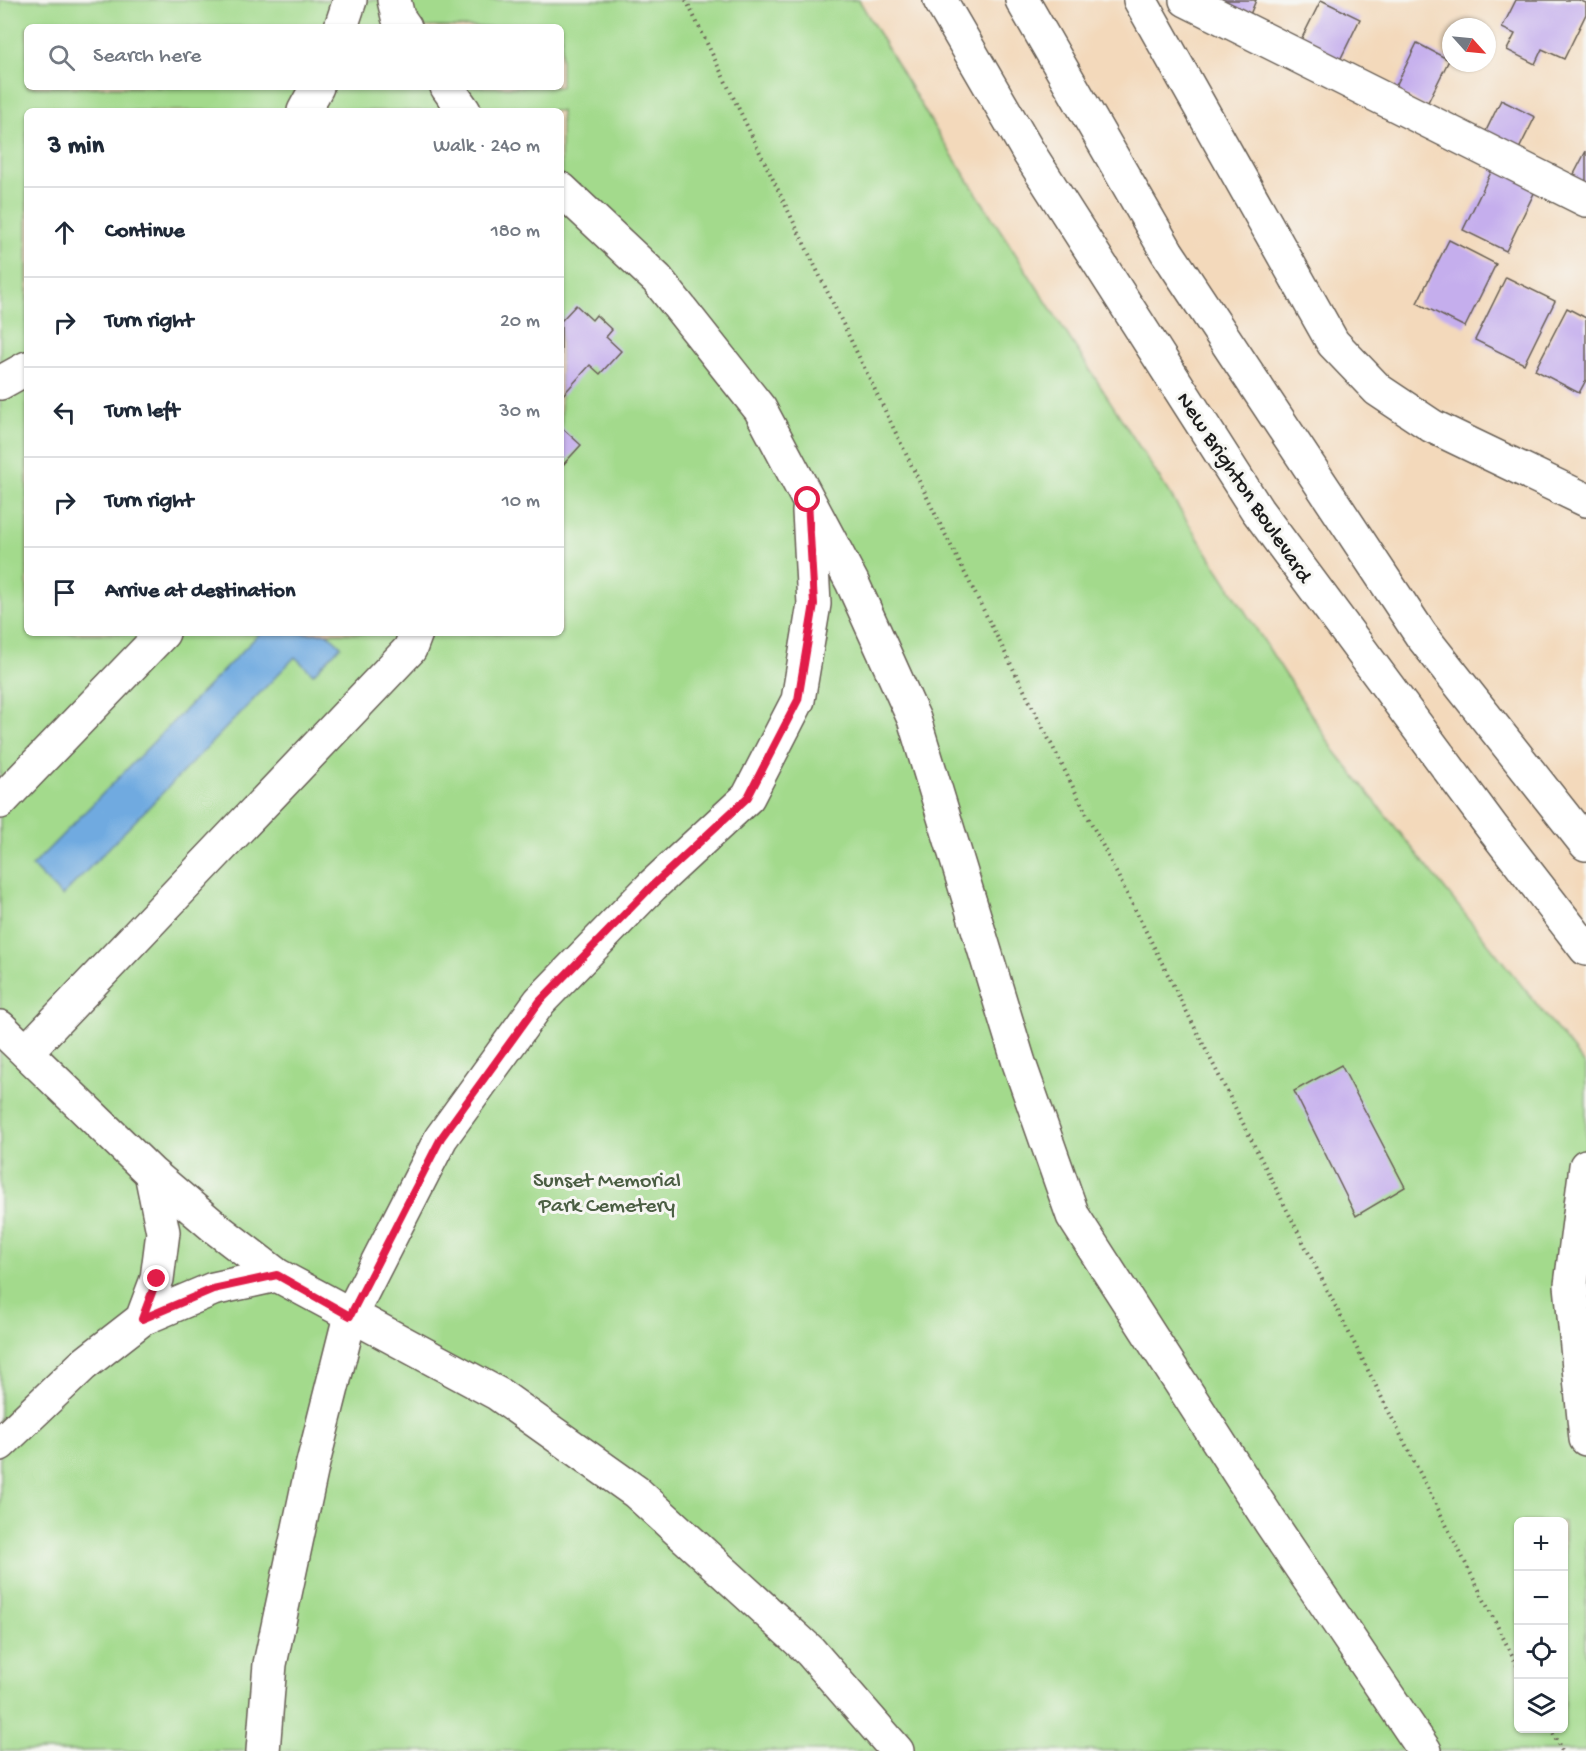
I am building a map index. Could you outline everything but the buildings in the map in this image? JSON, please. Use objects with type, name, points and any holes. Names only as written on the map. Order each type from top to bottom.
[{"type":"main road","points":[[342,24],[350,0]]},
{"type":"main road","points":[[394,0],[398,17],[403,24]]},
{"type":"main road","name":"New Brighton Boulevard","points":[[940,0],[1029,153],[1257,510],[1491,826],[1586,948]]},
{"type":"main road","points":[[1022,0],[1167,252],[1421,635],[1586,844]]},
{"type":"main road","points":[[1140,0],[1333,343],[1378,390],[1432,426],[1586,500]]},
{"type":"main road","points":[[1186,0],[1586,200]]},
{"type":"main road","points":[[306,108],[315,90]]},
{"type":"main road","points":[[449,90],[462,108]]},
{"type":"main road","points":[[564,192],[657,279],[760,409],[852,582],[914,719],[1019,1063],[1073,1216],[1270,1523],[1425,1751]]},
{"type":"main road","points":[[0,383],[24,370]]},
{"type":"main road","points":[[263,1751],[270,1664],[312,1467],[350,1316],[441,1138],[540,1001],[652,886],[748,797],[798,700],[814,604],[808,500]]},
{"type":"main road","points":[[0,802],[160,636]]},
{"type":"main road","points":[[26,1052],[410,649],[415,636]]},
{"type":"main road","points":[[0,1027],[151,1173],[217,1229],[277,1275],[498,1394],[636,1492],[810,1651],[897,1751]]},
{"type":"main road","points":[[1586,1166],[1571,1285],[1586,1439]]},
{"type":"main road","points":[[142,1319],[157,1279],[163,1232],[151,1173]]},
{"type":"main road","points":[[0,1444],[83,1365],[142,1319],[213,1289],[277,1275]]},
{"type":"path","points":[[686,0],[939,522],[1514,1659]]},
{"type":"path","points":[[1553,1733],[1562,1751]]},
{"type":"green space","name":"Sunset Memorial Park Cemetery","points":[[0,0],[859,0],[936,130],[1334,750],[1586,1066],[1586,1751],[0,1751]]},
{"type":"water","points":[[257,636],[330,636],[341,646],[313,674],[295,657],[62,896],[32,866]]},
{"type":"route","points":[[157,1279],[142,1319],[213,1289],[277,1275],[350,1316],[441,1138],[540,1001],[652,886],[748,797],[798,700],[814,604],[808,500]]}]
